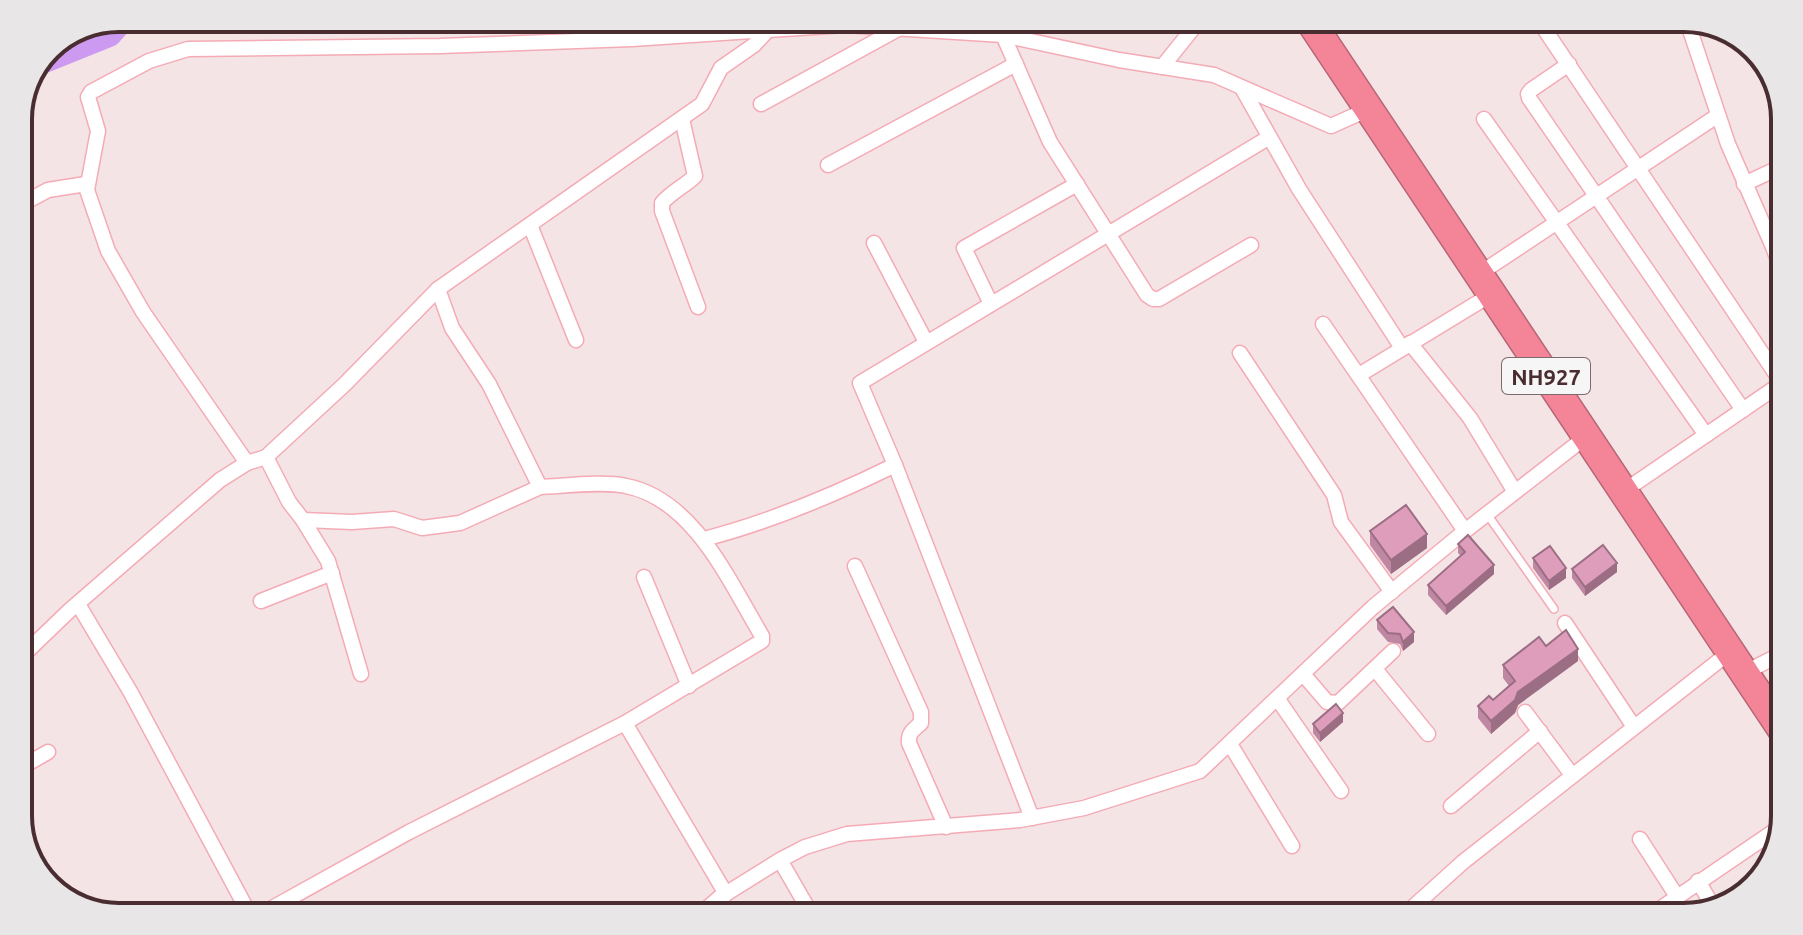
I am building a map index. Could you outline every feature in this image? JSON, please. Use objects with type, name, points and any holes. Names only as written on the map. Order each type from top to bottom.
[{"type":"highway","name":"NH927","points":[[1317,32],[1771,713]]},
{"type":"street","points":[[247,463],[136,300],[108,251],[86,184],[98,131],[88,100],[91,92],[149,61],[188,49],[440,46],[745,32]]},
{"type":"street","points":[[32,647],[220,480],[247,463],[266,457],[345,384],[438,289],[702,104],[721,68],[754,45],[766,32]]},
{"type":"street","points":[[761,104],[893,32]]},
{"type":"street","points":[[950,32],[1003,35],[1214,75],[1331,126],[1369,109]]},
{"type":"street","points":[[1162,67],[1190,32]]},
{"type":"street","points":[[1547,32],[1771,364]]},
{"type":"street","points":[[1691,33],[1717,116],[1771,243]]},
{"type":"street","points":[[1003,35],[1050,142],[1147,295],[1159,299],[1251,245]]},
{"type":"street","points":[[828,165],[1016,64]]},
{"type":"street","points":[[1569,64],[1528,94],[1743,410]]},
{"type":"street","points":[[1242,88],[1268,138],[1406,345],[1465,411],[1515,492]]},
{"type":"street","points":[[1359,375],[1406,345],[1485,284],[1556,221],[1717,116]]},
{"type":"street","points":[[682,119],[695,176],[666,198],[662,211],[698,307]]},
{"type":"street","points":[[1484,119],[1706,435]]},
{"type":"street","points":[[1032,818],[860,383],[1268,138]]},
{"type":"street","points":[[1744,184],[1771,171]]},
{"type":"street","points":[[32,199],[48,190],[86,184]]},
{"type":"street","points":[[991,304],[964,248],[1077,184]]},
{"type":"street","points":[[530,225],[576,340]]},
{"type":"street","points":[[874,243],[926,342]]},
{"type":"street","points":[[438,289],[452,328],[489,384],[540,487]]},
{"type":"street","points":[[1323,324],[1465,531]]},
{"type":"street","points":[[1240,353],[1334,495],[1341,522],[1392,592]]},
{"type":"street","points":[[1624,491],[1771,390]]},
{"type":"street","points":[[714,903],[780,860],[805,847],[847,834],[1032,818],[1084,808],[1190,776],[1209,765],[1392,592],[1587,436]]},
{"type":"street","points":[[266,457],[289,502],[328,561],[361,674]]},
{"type":"street","points":[[704,539],[738,530],[835,493],[895,465]]},
{"type":"street","points":[[293,903],[409,832],[625,723],[762,641],[762,636],[704,539],[656,496],[625,485],[540,487],[460,523],[422,528],[394,519],[352,522],[303,520]]},
{"type":"street","points":[[855,566],[921,712],[921,723],[911,731],[909,743],[946,827]]},
{"type":"street","points":[[261,601],[332,573]]},
{"type":"street","points":[[644,577],[689,686]]},
{"type":"street","points":[[78,604],[131,693],[245,903]]},
{"type":"street","points":[[1565,623],[1634,727]]},
{"type":"street","points":[[1303,674],[1333,705],[1393,651]]},
{"type":"street","points":[[1418,903],[1463,862],[1634,727],[1737,663],[1771,655]]},
{"type":"street","points":[[1375,669],[1428,734]]},
{"type":"street","points":[[1277,698],[1341,791]]},
{"type":"street","points":[[1525,712],[1572,775]]},
{"type":"street","points":[[625,723],[726,903]]},
{"type":"street","points":[[1451,806],[1540,731]]},
{"type":"street","points":[[1230,744],[1292,846]]},
{"type":"street","points":[[32,761],[48,752]]},
{"type":"street","points":[[1666,903],[1769,834]]},
{"type":"street","points":[[1640,839],[1676,895]]},
{"type":"street","points":[[780,860],[805,903]]},
{"type":"street","points":[[1698,881],[1709,899]]},
{"type":"lane","points":[[1487,514],[1554,609]]},
{"type":"building","points":[[1406,505],[1427,534],[1391,560],[1370,531]]},
{"type":"building","points":[[1468,535],[1494,565],[1446,606],[1428,585],[1465,552],[1458,544]]},
{"type":"building","points":[[1603,545],[1617,563],[1585,587],[1572,569]]},
{"type":"building","points":[[1550,546],[1566,568],[1549,581],[1533,558]]},
{"type":"building","points":[[1393,607],[1414,632],[1403,642],[1400,634],[1388,633],[1377,620]]},
{"type":"building","points":[[1566,630],[1578,649],[1518,692],[1515,700],[1491,721],[1478,706],[1489,696],[1493,700],[1515,681],[1503,665],[1539,637],[1546,646]]},
{"type":"building","points":[[1336,704],[1343,713],[1320,733],[1313,724]]},
{"type":"waterway","points":[[65,52],[110,33]]}]
